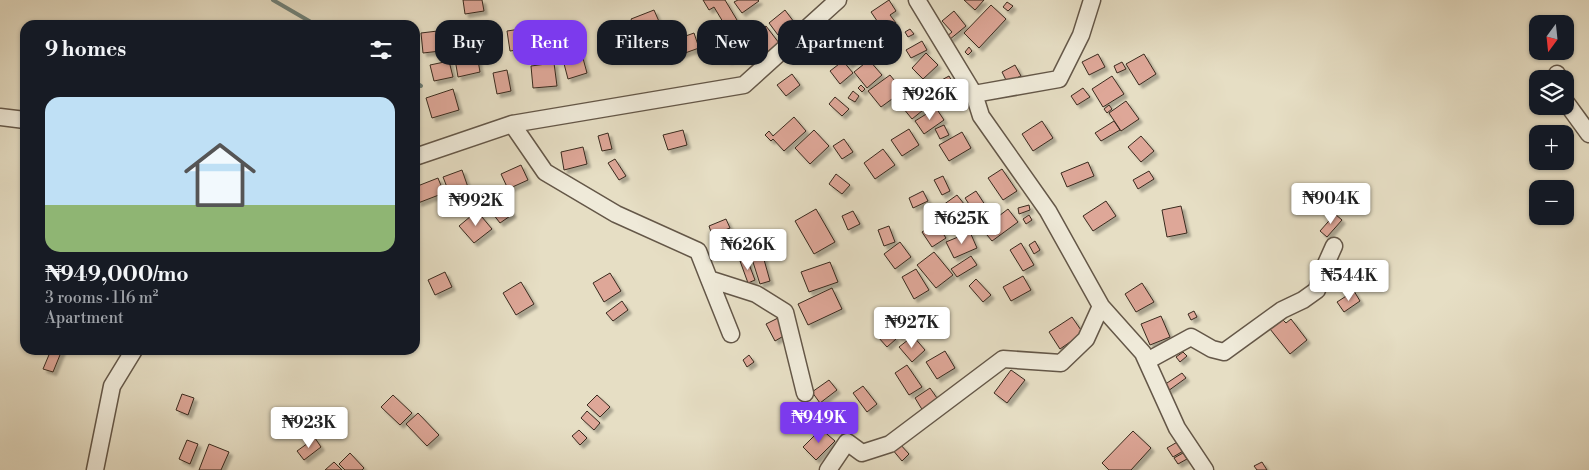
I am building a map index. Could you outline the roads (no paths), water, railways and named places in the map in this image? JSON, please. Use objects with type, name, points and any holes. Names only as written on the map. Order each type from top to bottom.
[{"type":"street","points":[[420,156],[512,124],[744,85],[838,0]]},
{"type":"street","points":[[917,0],[974,94],[981,116],[1048,211],[1101,306],[1143,353],[1177,428],[1205,470]]},
{"type":"street","points":[[974,94],[1059,78],[1081,35],[1092,0]]},
{"type":"street","points":[[1574,113],[1589,134]]},
{"type":"street","points":[[0,117],[20,119]]},
{"type":"street","points":[[512,124],[546,172],[616,214],[698,251],[731,334]]},
{"type":"street","points":[[1147,361],[1191,336],[1212,349],[1224,352],[1282,310],[1303,300],[1317,290],[1321,275],[1334,246]]},
{"type":"street","points":[[709,279],[756,294],[784,312],[805,393]]},
{"type":"street","points":[[828,470],[847,442],[862,452],[890,444],[1003,359],[1061,363],[1086,340],[1101,306]]},
{"type":"street","points":[[95,470],[112,386],[131,355]]},
{"type":"waterway","points":[[273,0],[307,20]]}]
